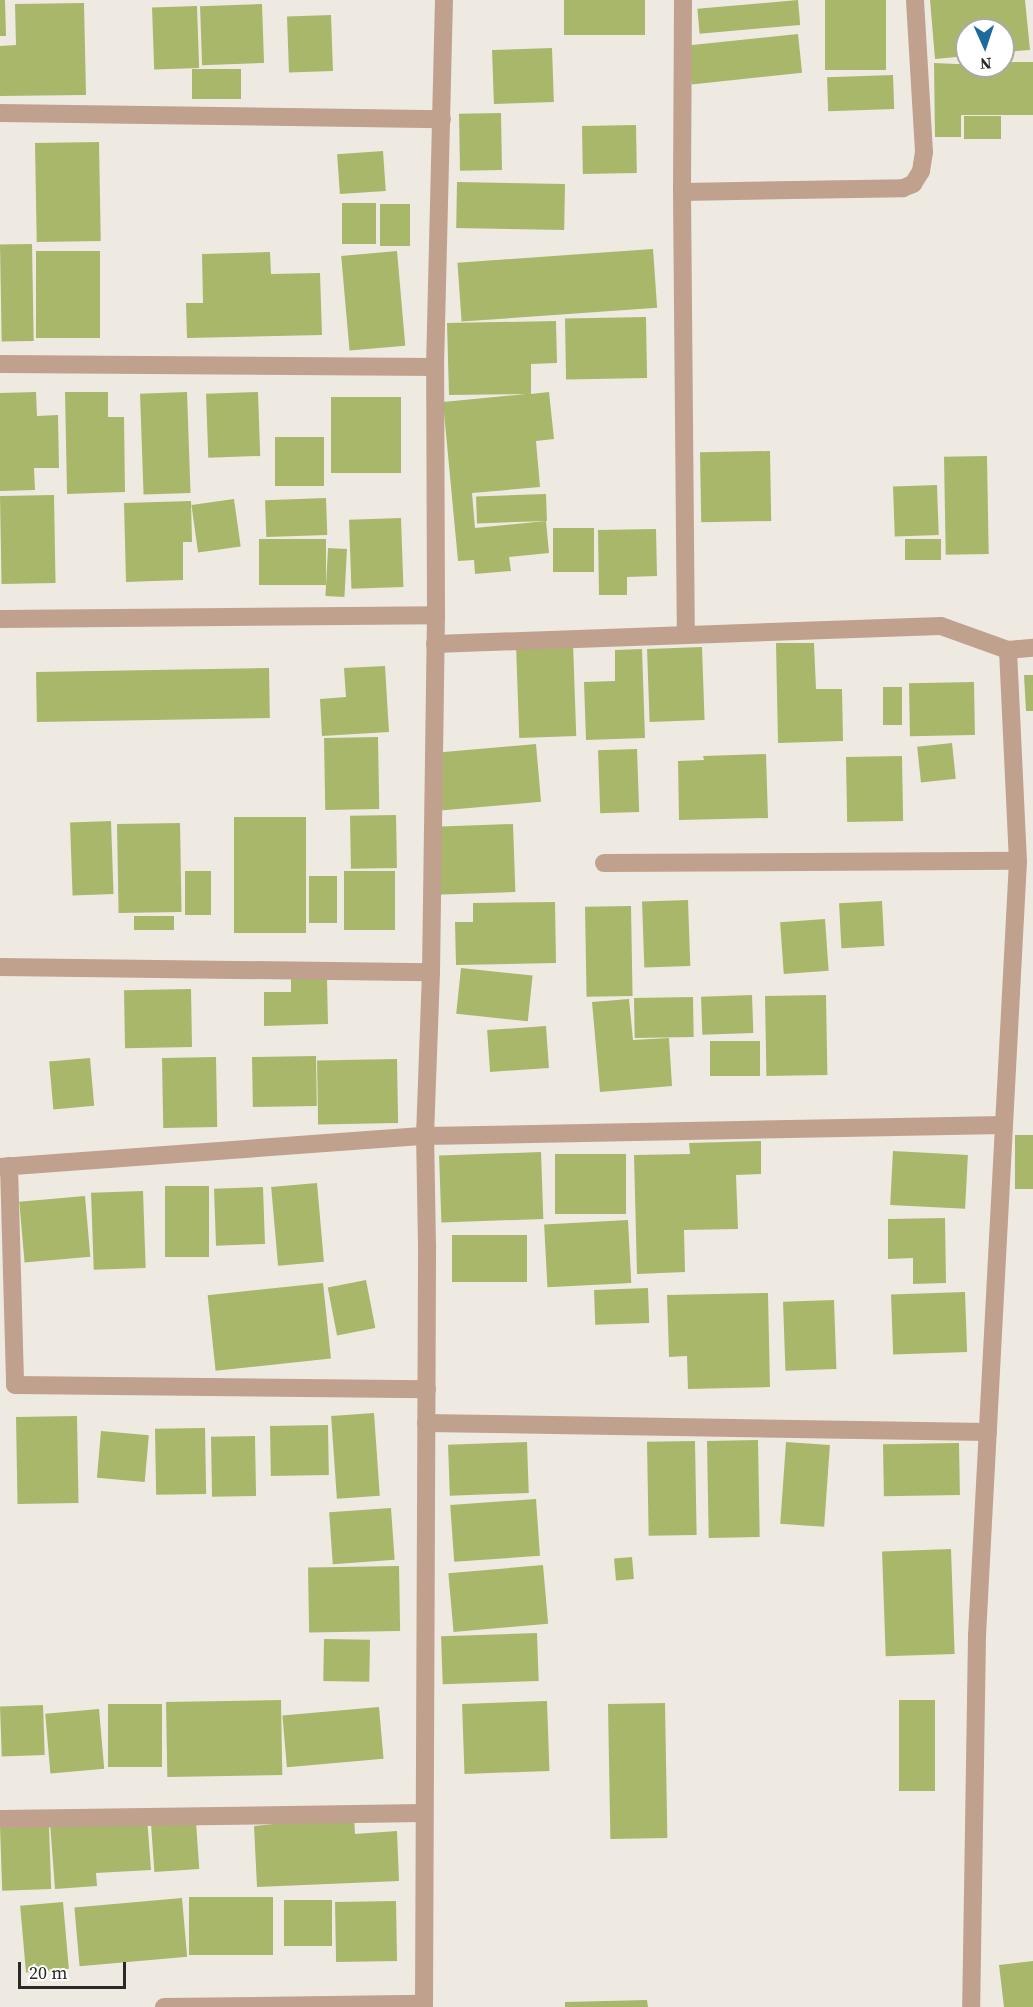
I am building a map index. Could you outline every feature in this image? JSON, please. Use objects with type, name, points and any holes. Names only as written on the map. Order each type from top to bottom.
[{"type":"street","points":[[164,2007],[424,2006],[426,1389],[424,1136],[431,972],[436,615],[435,367],[444,0]]},
{"type":"street","points":[[683,0],[682,192],[686,635]]},
{"type":"street","points":[[682,192],[903,188],[913,184],[921,171],[924,152],[915,0]]},
{"type":"street","points":[[0,112],[442,119]]},
{"type":"street","points":[[0,364],[435,367]]},
{"type":"street","points":[[0,619],[436,615]]},
{"type":"street","points":[[435,644],[941,626],[1008,650],[1033,648]]},
{"type":"street","points":[[971,2007],[977,1636],[1018,861],[1008,650]]},
{"type":"street","points":[[604,863],[1018,861]]},
{"type":"street","points":[[0,967],[431,972]]},
{"type":"street","points":[[426,1389],[15,1386],[4,1166],[424,1136],[1004,1125]]},
{"type":"street","points":[[426,1423],[988,1432]]},
{"type":"street","points":[[0,1819],[424,1813]]},
{"type":"building","points":[[0,0],[5,0],[6,36],[0,36]]},
{"type":"building","points":[[564,0],[645,0],[645,35],[564,35]]},
{"type":"building","points":[[798,0],[800,25],[700,34],[697,9]]},
{"type":"building","points":[[825,0],[886,0],[886,70],[825,70]]},
{"type":"building","points":[[930,0],[1025,0],[1030,50],[1015,51],[1015,18],[955,18],[955,57],[935,59]]},
{"type":"building","points":[[84,3],[86,95],[0,96],[0,46],[16,45],[15,4]]},
{"type":"building","points":[[262,4],[264,63],[202,65],[200,6]]},
{"type":"building","points":[[197,6],[199,68],[154,70],[152,8]]},
{"type":"building","points":[[331,15],[333,71],[289,73],[287,17]]},
{"type":"building","points":[[798,34],[802,73],[692,84],[688,46]]},
{"type":"building","points":[[552,48],[554,102],[494,104],[492,50]]},
{"type":"building","points":[[1015,62],[1033,62],[1033,115],[961,115],[961,137],[935,137],[934,63],[955,64],[955,78],[1015,78]]},
{"type":"building","points":[[192,69],[241,69],[241,99],[192,99]]},
{"type":"building","points":[[893,75],[894,109],[828,111],[827,77]]},
{"type":"building","points":[[501,113],[502,170],[460,171],[459,114]]},
{"type":"building","points":[[964,116],[1001,116],[1001,139],[964,139]]},
{"type":"building","points":[[636,125],[637,173],[583,174],[582,126]]},
{"type":"building","points":[[99,142],[101,241],[37,242],[35,143]]},
{"type":"building","points":[[383,151],[386,191],[340,194],[337,154]]},
{"type":"building","points":[[457,182],[565,184],[564,230],[456,228]]},
{"type":"building","points":[[342,203],[376,203],[376,244],[342,244]]},
{"type":"building","points":[[380,204],[410,204],[410,246],[380,246]]},
{"type":"building","points":[[32,244],[34,341],[2,342],[0,245]]},
{"type":"building","points":[[653,249],[657,308],[462,322],[457,263]]},
{"type":"building","points":[[36,251],[100,251],[100,338],[36,338]]},
{"type":"building","points":[[397,251],[405,346],[349,351],[341,256]]},
{"type":"building","points":[[270,252],[271,274],[320,273],[322,335],[187,338],[186,303],[203,303],[202,254]]},
{"type":"building","points":[[646,317],[647,378],[566,379],[565,318]]},
{"type":"building","points":[[556,321],[557,363],[531,364],[531,394],[549,392],[554,439],[536,441],[540,487],[472,493],[475,528],[546,521],[549,553],[509,557],[511,571],[475,574],[474,560],[458,561],[443,402],[526,394],[449,395],[447,323]]},
{"type":"building","points":[[36,392],[37,416],[58,415],[59,468],[34,468],[35,490],[0,491],[0,393]]},
{"type":"building","points":[[65,392],[108,392],[108,417],[124,417],[125,492],[67,494]]},
{"type":"building","points":[[187,392],[191,493],[144,495],[140,394]]},
{"type":"building","points":[[258,392],[260,456],[208,458],[206,394]]},
{"type":"building","points":[[331,397],[401,397],[401,473],[331,473]]},
{"type":"building","points":[[275,437],[324,437],[324,486],[275,486]]},
{"type":"building","points":[[770,451],[771,521],[701,522],[700,452]]},
{"type":"building","points":[[987,456],[989,554],[946,555],[944,457]]},
{"type":"building","points":[[937,485],[939,535],[895,537],[893,487]]},
{"type":"building","points":[[546,494],[547,521],[477,523],[476,496]]},
{"type":"building","points":[[54,495],[56,583],[2,584],[0,496]]},
{"type":"building","points":[[326,498],[327,535],[266,537],[265,500]]},
{"type":"building","points":[[234,499],[241,547],[198,553],[191,505]]},
{"type":"building","points":[[191,501],[192,542],[183,542],[183,580],[126,582],[124,503]]},
{"type":"building","points":[[401,518],[403,587],[351,589],[349,520]]},
{"type":"building","points":[[553,528],[594,528],[594,572],[553,572]]},
{"type":"building","points":[[656,529],[657,576],[627,577],[627,595],[599,595],[598,530]]},
{"type":"building","points":[[259,539],[326,539],[326,585],[259,585]]},
{"type":"building","points":[[905,539],[941,539],[941,560],[905,560]]},
{"type":"building","points":[[328,548],[347,549],[344,597],[325,596]]},
{"type":"building","points":[[573,643],[576,736],[519,738],[516,645]]},
{"type":"building","points":[[776,643],[814,643],[816,689],[842,689],[843,741],[778,743]]},
{"type":"building","points":[[702,647],[705,720],[650,722],[647,649]]},
{"type":"building","points":[[642,649],[645,738],[586,740],[584,682],[615,681],[615,650]]},
{"type":"building","points":[[385,666],[389,732],[322,736],[320,699],[346,697],[344,668]]},
{"type":"building","points":[[269,668],[270,718],[37,722],[36,672]]},
{"type":"building","points":[[1024,675],[1033,675],[1033,711],[1026,711]]},
{"type":"building","points":[[974,682],[975,735],[910,736],[909,683]]},
{"type":"building","points":[[883,687],[902,687],[902,725],[883,725]]},
{"type":"building","points":[[378,737],[379,809],[325,810],[324,738]]},
{"type":"building","points":[[952,743],[956,779],[921,782],[917,747]]},
{"type":"building","points":[[536,744],[541,802],[440,811],[435,753]]},
{"type":"building","points":[[637,749],[639,812],[600,813],[598,750]]},
{"type":"building","points":[[766,754],[768,818],[679,820],[678,761],[704,760],[703,756]]},
{"type":"building","points":[[902,756],[903,821],[847,822],[846,757]]},
{"type":"building","points":[[396,815],[397,868],[351,869],[350,816]]},
{"type":"building","points":[[234,817],[306,817],[306,933],[234,933]]},
{"type":"building","points":[[111,821],[114,894],[73,895],[70,822]]},
{"type":"building","points":[[180,823],[182,912],[119,913],[117,824]]},
{"type":"building","points":[[513,824],[515,892],[436,895],[434,827]]},
{"type":"building","points":[[185,871],[211,871],[211,915],[185,915]]},
{"type":"building","points":[[344,871],[395,871],[395,930],[344,930]]},
{"type":"building","points":[[309,876],[337,876],[337,923],[309,923]]},
{"type":"building","points":[[688,900],[690,966],[644,968],[642,902]]},
{"type":"building","points":[[882,901],[884,946],[841,948],[839,903]]},
{"type":"building","points":[[555,902],[556,963],[456,965],[455,922],[473,922],[473,903]]},
{"type":"building","points":[[631,906],[633,996],[587,997],[585,907]]},
{"type":"building","points":[[134,916],[174,916],[174,930],[134,930]]},
{"type":"building","points":[[825,919],[829,971],[784,974],[780,922]]},
{"type":"building","points":[[461,968],[533,976],[528,1021],[456,1014]]},
{"type":"building","points":[[291,977],[327,977],[328,1024],[264,1026],[264,992],[291,992]]},
{"type":"building","points":[[191,989],[192,1047],[125,1048],[124,990]]},
{"type":"building","points":[[752,995],[753,1033],[702,1035],[701,997]]},
{"type":"building","points":[[826,995],[827,1075],[766,1076],[765,996]]},
{"type":"building","points":[[693,997],[694,1037],[635,1038],[634,998]]},
{"type":"building","points":[[629,999],[633,1040],[669,1038],[672,1086],[600,1092],[592,1002]]},
{"type":"building","points":[[546,1026],[549,1068],[490,1072],[487,1030]]},
{"type":"building","points":[[710,1041],[760,1041],[760,1076],[710,1076]]},
{"type":"building","points":[[316,1056],[317,1106],[253,1107],[252,1057]]},
{"type":"building","points":[[216,1057],[217,1127],[163,1128],[162,1058]]},
{"type":"building","points":[[90,1058],[94,1106],[53,1109],[49,1062]]},
{"type":"building","points":[[397,1059],[398,1123],[318,1124],[317,1060]]},
{"type":"building","points":[[1015,1135],[1033,1135],[1033,1189],[1015,1189]]},
{"type":"building","points":[[761,1141],[761,1174],[736,1175],[738,1229],[684,1230],[685,1272],[637,1274],[634,1155],[690,1154],[689,1143]]},
{"type":"building","points":[[893,1151],[968,1155],[965,1209],[890,1205]]},
{"type":"building","points":[[541,1152],[543,1219],[441,1223],[439,1156]]},
{"type":"building","points":[[555,1154],[626,1154],[626,1214],[555,1214]]},
{"type":"building","points":[[317,1183],[324,1262],[278,1266],[271,1187]]},
{"type":"building","points":[[165,1186],[209,1186],[209,1257],[165,1257]]},
{"type":"building","points":[[263,1187],[265,1244],[216,1246],[214,1189]]},
{"type":"building","points":[[143,1191],[146,1268],[94,1270],[91,1193]]},
{"type":"building","points":[[85,1196],[90,1257],[25,1263],[19,1202]]},
{"type":"building","points":[[945,1218],[946,1283],[913,1284],[913,1258],[888,1259],[888,1219]]},
{"type":"building","points":[[628,1220],[631,1283],[547,1287],[544,1224]]},
{"type":"building","points":[[452,1235],[527,1235],[527,1282],[452,1282]]},
{"type":"building","points":[[366,1280],[375,1328],[337,1336],[328,1287]]},
{"type":"building","points":[[323,1283],[331,1359],[216,1371],[208,1295]]},
{"type":"building","points":[[648,1288],[649,1323],[595,1325],[594,1290]]},
{"type":"building","points":[[965,1292],[967,1352],[893,1355],[891,1295]]},
{"type":"building","points":[[768,1293],[770,1387],[688,1389],[687,1356],[669,1357],[667,1295]]},
{"type":"building","points":[[834,1300],[836,1369],[785,1371],[783,1302]]},
{"type":"building","points":[[374,1413],[380,1496],[337,1499],[331,1416]]},
{"type":"building","points":[[77,1416],[79,1503],[18,1504],[16,1417]]},
{"type":"building","points":[[328,1425],[329,1475],[271,1476],[270,1426]]},
{"type":"building","points":[[205,1428],[206,1494],[156,1495],[155,1429]]},
{"type":"building","points":[[101,1431],[149,1435],[145,1482],[97,1478]]},
{"type":"building","points":[[255,1436],[256,1496],[212,1497],[211,1437]]},
{"type":"building","points":[[758,1440],[760,1537],[709,1538],[707,1441]]},
{"type":"building","points":[[695,1441],[697,1535],[649,1536],[647,1442]]},
{"type":"building","points":[[527,1442],[529,1493],[450,1496],[448,1445]]},
{"type":"building","points":[[786,1442],[830,1445],[824,1527],[780,1524]]},
{"type":"building","points":[[959,1443],[960,1495],[884,1496],[883,1444]]},
{"type":"building","points":[[536,1499],[540,1556],[454,1562],[450,1505]]},
{"type":"building","points":[[391,1508],[395,1560],[333,1564],[329,1512]]},
{"type":"building","points":[[951,1549],[955,1654],[886,1656],[882,1551]]},
{"type":"building","points":[[632,1557],[634,1579],[616,1580],[614,1559]]},
{"type":"building","points":[[543,1565],[548,1624],[454,1632],[448,1573]]},
{"type":"building","points":[[399,1566],[400,1631],[309,1633],[308,1568]]},
{"type":"building","points":[[537,1633],[539,1681],[443,1684],[441,1636]]},
{"type":"building","points":[[324,1639],[370,1640],[369,1682],[323,1681]]},
{"type":"building","points":[[281,1700],[282,1775],[167,1777],[166,1702]]},
{"type":"building","points":[[899,1700],[935,1700],[935,1791],[899,1791]]},
{"type":"building","points":[[547,1701],[549,1771],[464,1774],[462,1704]]},
{"type":"building","points":[[665,1703],[667,1838],[610,1839],[608,1704]]},
{"type":"building","points":[[108,1704],[162,1704],[162,1767],[108,1767]]},
{"type":"building","points":[[43,1705],[45,1755],[2,1756],[0,1707]]},
{"type":"building","points":[[379,1707],[384,1759],[287,1767],[282,1715]]},
{"type":"building","points":[[99,1709],[104,1769],[50,1773],[45,1714]]},
{"type":"building","points":[[354,1816],[355,1834],[397,1831],[399,1881],[257,1887],[254,1826]]},
{"type":"building","points":[[147,1817],[151,1870],[96,1873],[97,1886],[55,1889],[50,1823]]},
{"type":"building","points":[[196,1822],[199,1869],[154,1872],[151,1825]]},
{"type":"building","points":[[49,1826],[51,1889],[2,1891],[0,1828]]},
{"type":"building","points":[[189,1897],[273,1897],[273,1955],[189,1955]]},
{"type":"building","points":[[182,1898],[187,1957],[80,1966],[74,1907]]},
{"type":"building","points":[[284,1900],[332,1900],[332,1946],[284,1946]]},
{"type":"building","points":[[396,1901],[397,1961],[336,1962],[335,1902]]},
{"type":"building","points":[[63,1902],[69,1969],[26,1972],[20,1906]]},
{"type":"building","points":[[1033,1961],[1033,2007],[1004,2007],[999,1965]]},
{"type":"building","points":[[647,2000],[648,2007],[565,2007],[565,2002]]}]
